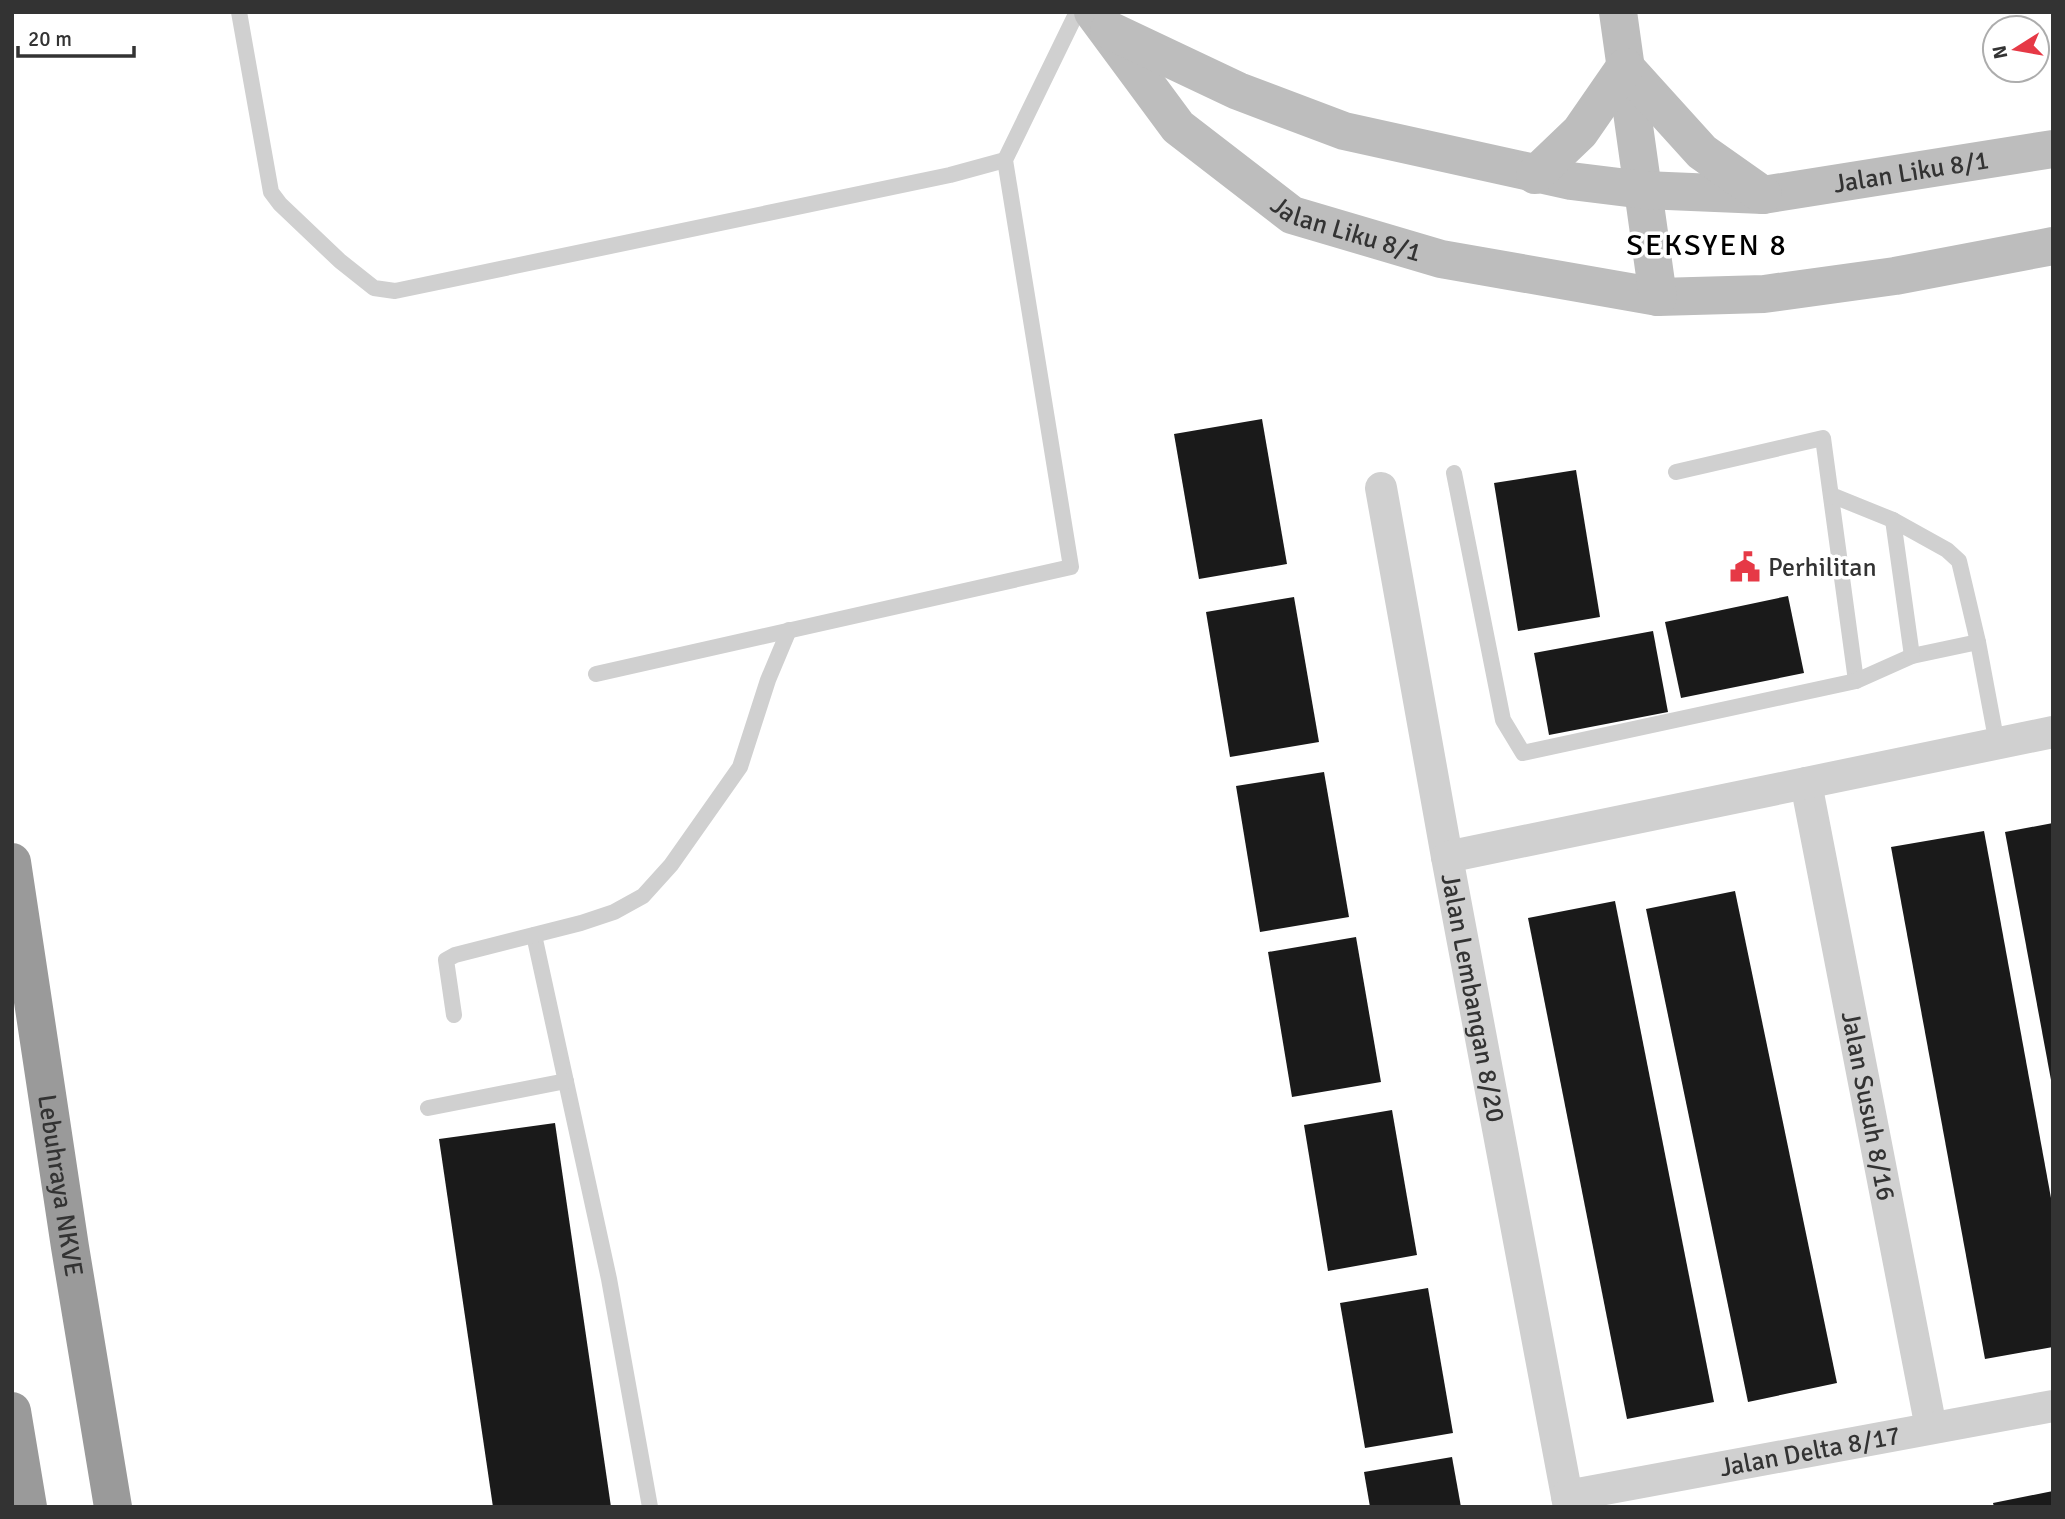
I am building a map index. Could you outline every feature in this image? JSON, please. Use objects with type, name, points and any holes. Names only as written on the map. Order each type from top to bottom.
[{"type":"highway","name":"Lebuhraya NKVE","points":[[12,863],[70,1247],[113,1507]]},
{"type":"highway","points":[[12,1410],[28,1507]]},
{"type":"street","points":[[1618,12],[1658,297]]},
{"type":"street","name":"Jalan Liku 8/1","points":[[1093,18],[1238,91],[1344,131],[1535,175],[1644,190],[1763,195],[2053,149]]},
{"type":"street","name":"Jalan Liku 8/1","points":[[1093,18],[1178,127],[1292,215],[1441,259],[1658,297],[1764,294],[1895,276],[2053,246]]},
{"type":"street","points":[[1535,175],[1580,132],[1625,67]]},
{"type":"street","points":[[1625,67],[1702,152],[1763,195]]},
{"type":"street","name":"Jalan Lembangan 8/20","points":[[1381,488],[1568,1501]]},
{"type":"street","points":[[1447,857],[2053,732]]},
{"type":"street","name":"Jalan Susuh 8/16","points":[[1806,783],[1931,1429]]},
{"type":"street","name":"Jalan Delta 8/17","points":[[1568,1501],[2053,1406]]},
{"type":"lane","points":[[239,12],[271,192],[290,214],[340,261],[374,288],[395,291],[937,178],[1005,160]]},
{"type":"lane","points":[[596,674],[1070,567],[1005,160],[1093,18]]},
{"type":"lane","points":[[1676,472],[1823,438],[1856,681]]},
{"type":"lane","points":[[1454,473],[1503,720],[1523,753],[1856,681],[1912,656],[1978,642]]},
{"type":"lane","points":[[1830,495],[1893,520],[1947,550],[1959,561],[1978,642],[1997,744]]},
{"type":"lane","points":[[1893,520],[1912,656]]},
{"type":"lane","points":[[454,1015],[446,960],[454,955],[614,912],[643,896],[671,865],[740,767],[768,680],[789,630]]},
{"type":"lane","points":[[534,935],[608,1279],[650,1507]]},
{"type":"lane","points":[[428,1108],[566,1081]]},
{"type":"building","points":[[1262,419],[1287,564],[1199,579],[1174,434]]},
{"type":"building","points":[[1576,470],[1600,617],[1518,631],[1494,483]]},
{"type":"building","points":[[1788,596],[1804,673],[1681,698],[1665,622]]},
{"type":"building","points":[[1294,597],[1319,742],[1230,757],[1206,612]]},
{"type":"building","points":[[1653,631],[1668,712],[1549,735],[1534,653]]},
{"type":"building","points":[[1324,772],[1349,917],[1260,932],[1236,786]]},
{"type":"building","points":[[2053,823],[2053,1080],[2051,1080],[2005,832]]},
{"type":"building","points":[[1984,831],[2053,1209],[2053,1347],[1985,1359],[1891,847]]},
{"type":"building","points":[[1735,891],[1837,1383],[1748,1402],[1646,909]]},
{"type":"building","points":[[1615,901],[1714,1402],[1627,1419],[1528,918]]},
{"type":"building","points":[[1356,937],[1381,1082],[1292,1097],[1268,952]]},
{"type":"building","points":[[1392,1110],[1417,1255],[1328,1271],[1304,1125]]},
{"type":"building","points":[[555,1123],[611,1507],[493,1507],[439,1139]]},
{"type":"building","points":[[1428,1288],[1453,1433],[1365,1448],[1340,1303]]},
{"type":"building","points":[[1452,1457],[1461,1507],[1370,1507],[1364,1472]]},
{"type":"building","points":[[2053,1491],[2053,1507],[1994,1507],[1993,1503]]},
{"type":"place","name":"Perhilitan","points":[[1745,567]]},
{"type":"district","name":"SEKSYEN 8","points":[[1707,245]]}]
